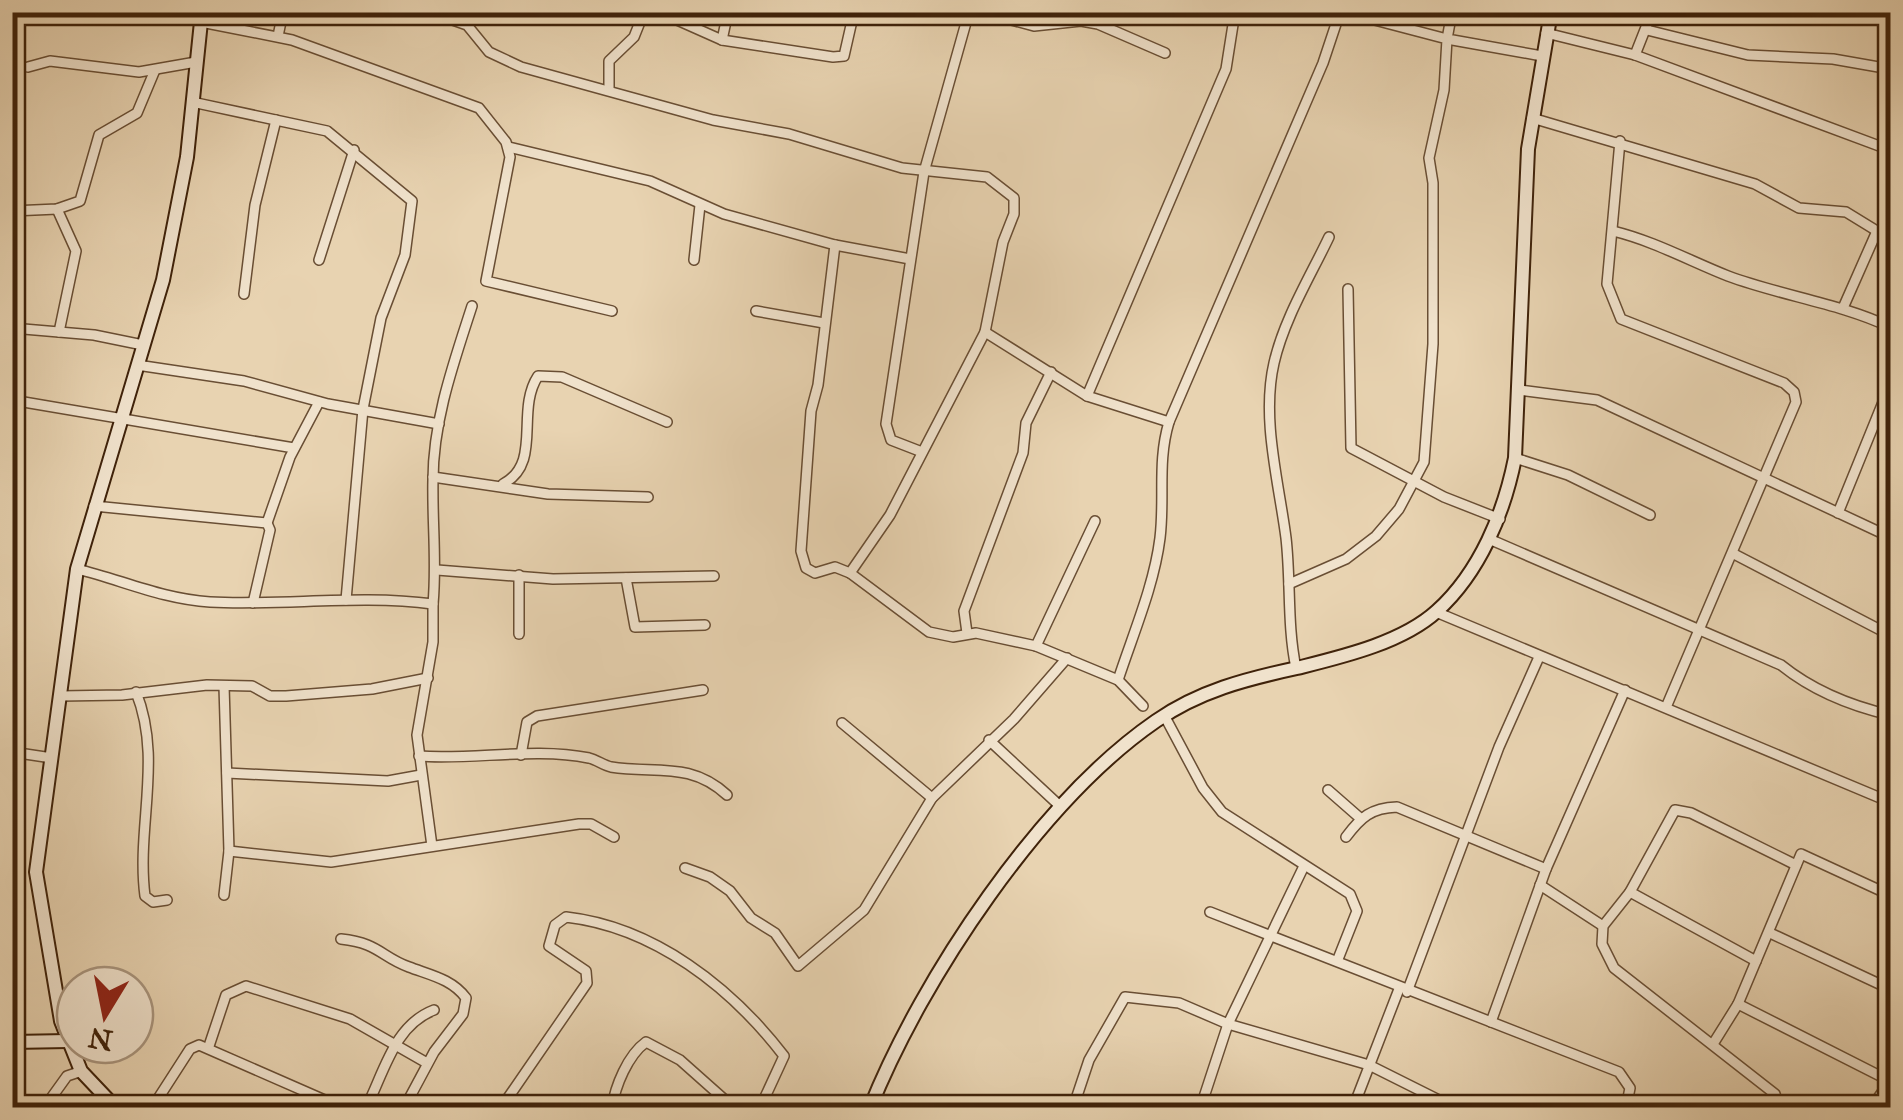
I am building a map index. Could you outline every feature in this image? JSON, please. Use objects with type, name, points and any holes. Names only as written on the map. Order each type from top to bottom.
[{"type":"street","points":[[278,36],[283,12]]},
{"type":"street","points":[[430,12],[467,25],[489,52],[514,64],[924,172],[987,177],[1014,198],[986,313],[985,332],[890,515],[850,573]]},
{"type":"street","points":[[608,90],[609,62],[634,37],[644,12]]},
{"type":"street","points":[[659,12],[722,40],[844,56],[854,12]]},
{"type":"street","points":[[722,40],[728,12]]},
{"type":"street","points":[[922,452],[891,440],[886,433],[924,172],[970,12]]},
{"type":"street","points":[[982,12],[1034,26],[1081,21],[1098,24],[1165,54]]},
{"type":"street","points":[[1087,396],[1226,69],[1235,12]]},
{"type":"street","points":[[1118,680],[1157,555],[1162,507],[1160,452],[1169,422],[1342,12],[1389,17],[1447,39],[1542,56]]},
{"type":"street","points":[[1289,584],[1363,548],[1400,509],[1418,479],[1430,419],[1433,344],[1429,158],[1444,90],[1452,12]]},
{"type":"street","points":[[870,1108],[925,990],[1061,806],[1118,750],[1190,698],[1389,638],[1436,612],[1489,539],[1500,519],[1515,458],[1532,118],[1551,12]]},
{"type":"street","points":[[1635,55],[1652,12]]},
{"type":"street","points":[[55,978],[36,886],[77,569],[144,345],[178,210],[202,18],[278,36],[479,108],[509,147],[650,181],[700,205],[835,244],[910,259]]},
{"type":"street","points":[[1647,30],[1748,55],[1833,59],[1890,69]]},
{"type":"street","points":[[1546,33],[1635,55],[1890,150]]},
{"type":"street","points":[[28,67],[50,61],[139,72],[196,62]]},
{"type":"street","points":[[12,211],[57,209],[80,201],[99,135],[137,113],[154,70]]},
{"type":"street","points":[[192,102],[312,125],[354,150],[409,195],[413,206],[405,255],[381,318],[363,409],[346,600]]},
{"type":"street","points":[[1532,118],[1754,184],[1799,208],[1846,212],[1890,239]]},
{"type":"street","points":[[244,294],[255,205],[276,120]]},
{"type":"street","points":[[1620,142],[1612,192],[1613,230],[1607,284],[1621,318],[1784,383],[1794,392],[1796,402],[1666,705]]},
{"type":"street","points":[[509,147],[486,281],[612,311]]},
{"type":"street","points":[[318,260],[354,150]]},
{"type":"street","points":[[694,260],[700,205]]},
{"type":"street","points":[[57,209],[76,250],[59,332]]},
{"type":"street","points":[[1613,230],[1758,286],[1843,308],[1890,327]]},
{"type":"street","points":[[1843,308],[1877,231]]},
{"type":"street","points":[[1296,668],[1276,474],[1272,375],[1292,314],[1329,237]]},
{"type":"street","points":[[835,244],[818,385],[811,411],[802,550],[806,568],[815,574],[835,567],[850,573],[915,625],[953,637],[967,633],[1036,646],[1067,658],[1118,680],[1143,706]]},
{"type":"street","points":[[1348,289],[1349,444],[1358,453],[1418,479],[1444,497],[1500,519]]},
{"type":"street","points":[[432,846],[418,724],[428,678],[436,570],[433,476],[445,387],[472,306]]},
{"type":"street","points":[[756,311],[824,323]]},
{"type":"street","points":[[12,328],[144,345]]},
{"type":"street","points":[[985,332],[1087,396],[1169,422]]},
{"type":"street","points":[[137,366],[290,390],[319,402],[439,424]]},
{"type":"street","points":[[967,633],[964,611],[1023,453],[1026,423],[1051,372]]},
{"type":"street","points":[[502,484],[516,477],[524,465],[531,392],[538,376],[562,378],[667,422]]},
{"type":"street","points":[[1838,512],[1890,385]]},
{"type":"street","points":[[1519,390],[1598,400],[1890,537]]},
{"type":"street","points":[[12,400],[294,448]]},
{"type":"street","points":[[266,523],[294,448],[319,402]]},
{"type":"street","points":[[1515,458],[1568,475],[1650,515]]},
{"type":"street","points":[[433,476],[548,494],[648,496]]},
{"type":"street","points":[[94,506],[266,523]]},
{"type":"street","points":[[1036,646],[1095,521]]},
{"type":"street","points":[[253,603],[270,530],[266,523]]},
{"type":"street","points":[[1489,539],[1781,665],[1795,678],[1848,703],[1890,715]]},
{"type":"street","points":[[1734,554],[1890,635]]},
{"type":"street","points":[[77,569],[123,581],[135,590],[206,602],[346,600],[433,604]]},
{"type":"street","points":[[436,570],[626,578],[714,576]]},
{"type":"street","points":[[519,575],[519,634]]},
{"type":"street","points":[[626,578],[634,627],[705,624]]},
{"type":"street","points":[[1436,612],[1539,657],[1666,705],[1890,802]]},
{"type":"street","points":[[1352,1108],[1539,657]]},
{"type":"street","points":[[685,868],[710,877],[730,891],[750,918],[775,933],[798,966],[864,910],[932,798],[1067,658]]},
{"type":"street","points":[[61,696],[224,686],[252,686],[270,696],[286,696],[382,688],[428,678]]},
{"type":"street","points":[[224,686],[229,851],[224,895]]},
{"type":"street","points":[[521,755],[527,722],[537,716],[703,690]]},
{"type":"street","points":[[1490,1022],[1546,869],[1625,690]]},
{"type":"street","points":[[136,692],[146,724],[150,766],[145,896],[154,902],[167,900]]},
{"type":"street","points":[[1164,715],[1213,802],[1354,900],[1355,919],[1338,959]]},
{"type":"street","points":[[842,723],[932,798]]},
{"type":"street","points":[[989,740],[1061,806]]},
{"type":"street","points":[[12,752],[52,758]]},
{"type":"street","points":[[419,756],[588,758],[609,766],[685,770],[700,774],[727,795]]},
{"type":"street","points":[[226,772],[388,782],[421,775]]},
{"type":"street","points":[[1328,790],[1360,818]]},
{"type":"street","points":[[1346,837],[1360,818],[1378,808],[1397,807],[1546,869]]},
{"type":"street","points":[[1780,1108],[1775,1094],[1614,968],[1602,944],[1603,926],[1630,892],[1674,810],[1691,813],[1796,865]]},
{"type":"street","points":[[229,851],[332,862],[579,824],[591,824],[614,837]]},
{"type":"street","points":[[1713,1044],[1738,1004],[1801,854],[1890,895]]},
{"type":"street","points":[[1217,1108],[1203,1100],[1228,1024],[1304,866]]},
{"type":"street","points":[[1540,886],[1603,926]]},
{"type":"street","points":[[1630,892],[1756,961]]},
{"type":"street","points":[[1210,912],[1270,938],[1338,959],[1353,970],[1625,1076],[1630,1088],[1626,1108]]},
{"type":"street","points":[[501,1108],[587,983],[586,971],[549,946],[555,925],[566,916],[631,932],[697,970],[764,1030],[784,1056],[760,1108]]},
{"type":"street","points":[[1770,932],[1890,989]]},
{"type":"street","points":[[341,939],[373,946],[464,994],[463,1014],[427,1064],[404,1108]]},
{"type":"street","points":[[210,1046],[226,995],[246,986],[350,1019],[427,1064]]},
{"type":"street","points":[[1073,1108],[1089,1060],[1125,997],[1178,1002],[1228,1024],[1369,1065],[1384,1076],[1437,1098],[1443,1108]]},
{"type":"street","points":[[1738,1004],[1890,1081],[1871,1108]]},
{"type":"street","points":[[366,1108],[394,1047],[416,1021],[434,1010]]},
{"type":"street","points":[[12,1042],[55,1041]]},
{"type":"street","points":[[612,1108],[614,1092],[638,1048],[646,1042],[680,1060],[734,1108]]},
{"type":"street","points":[[152,1108],[190,1049],[210,1046],[342,1108]]},
{"type":"street","points":[[79,1065],[116,1108]]},
{"type":"street","points":[[44,1108],[68,1076],[82,1071]]}]
